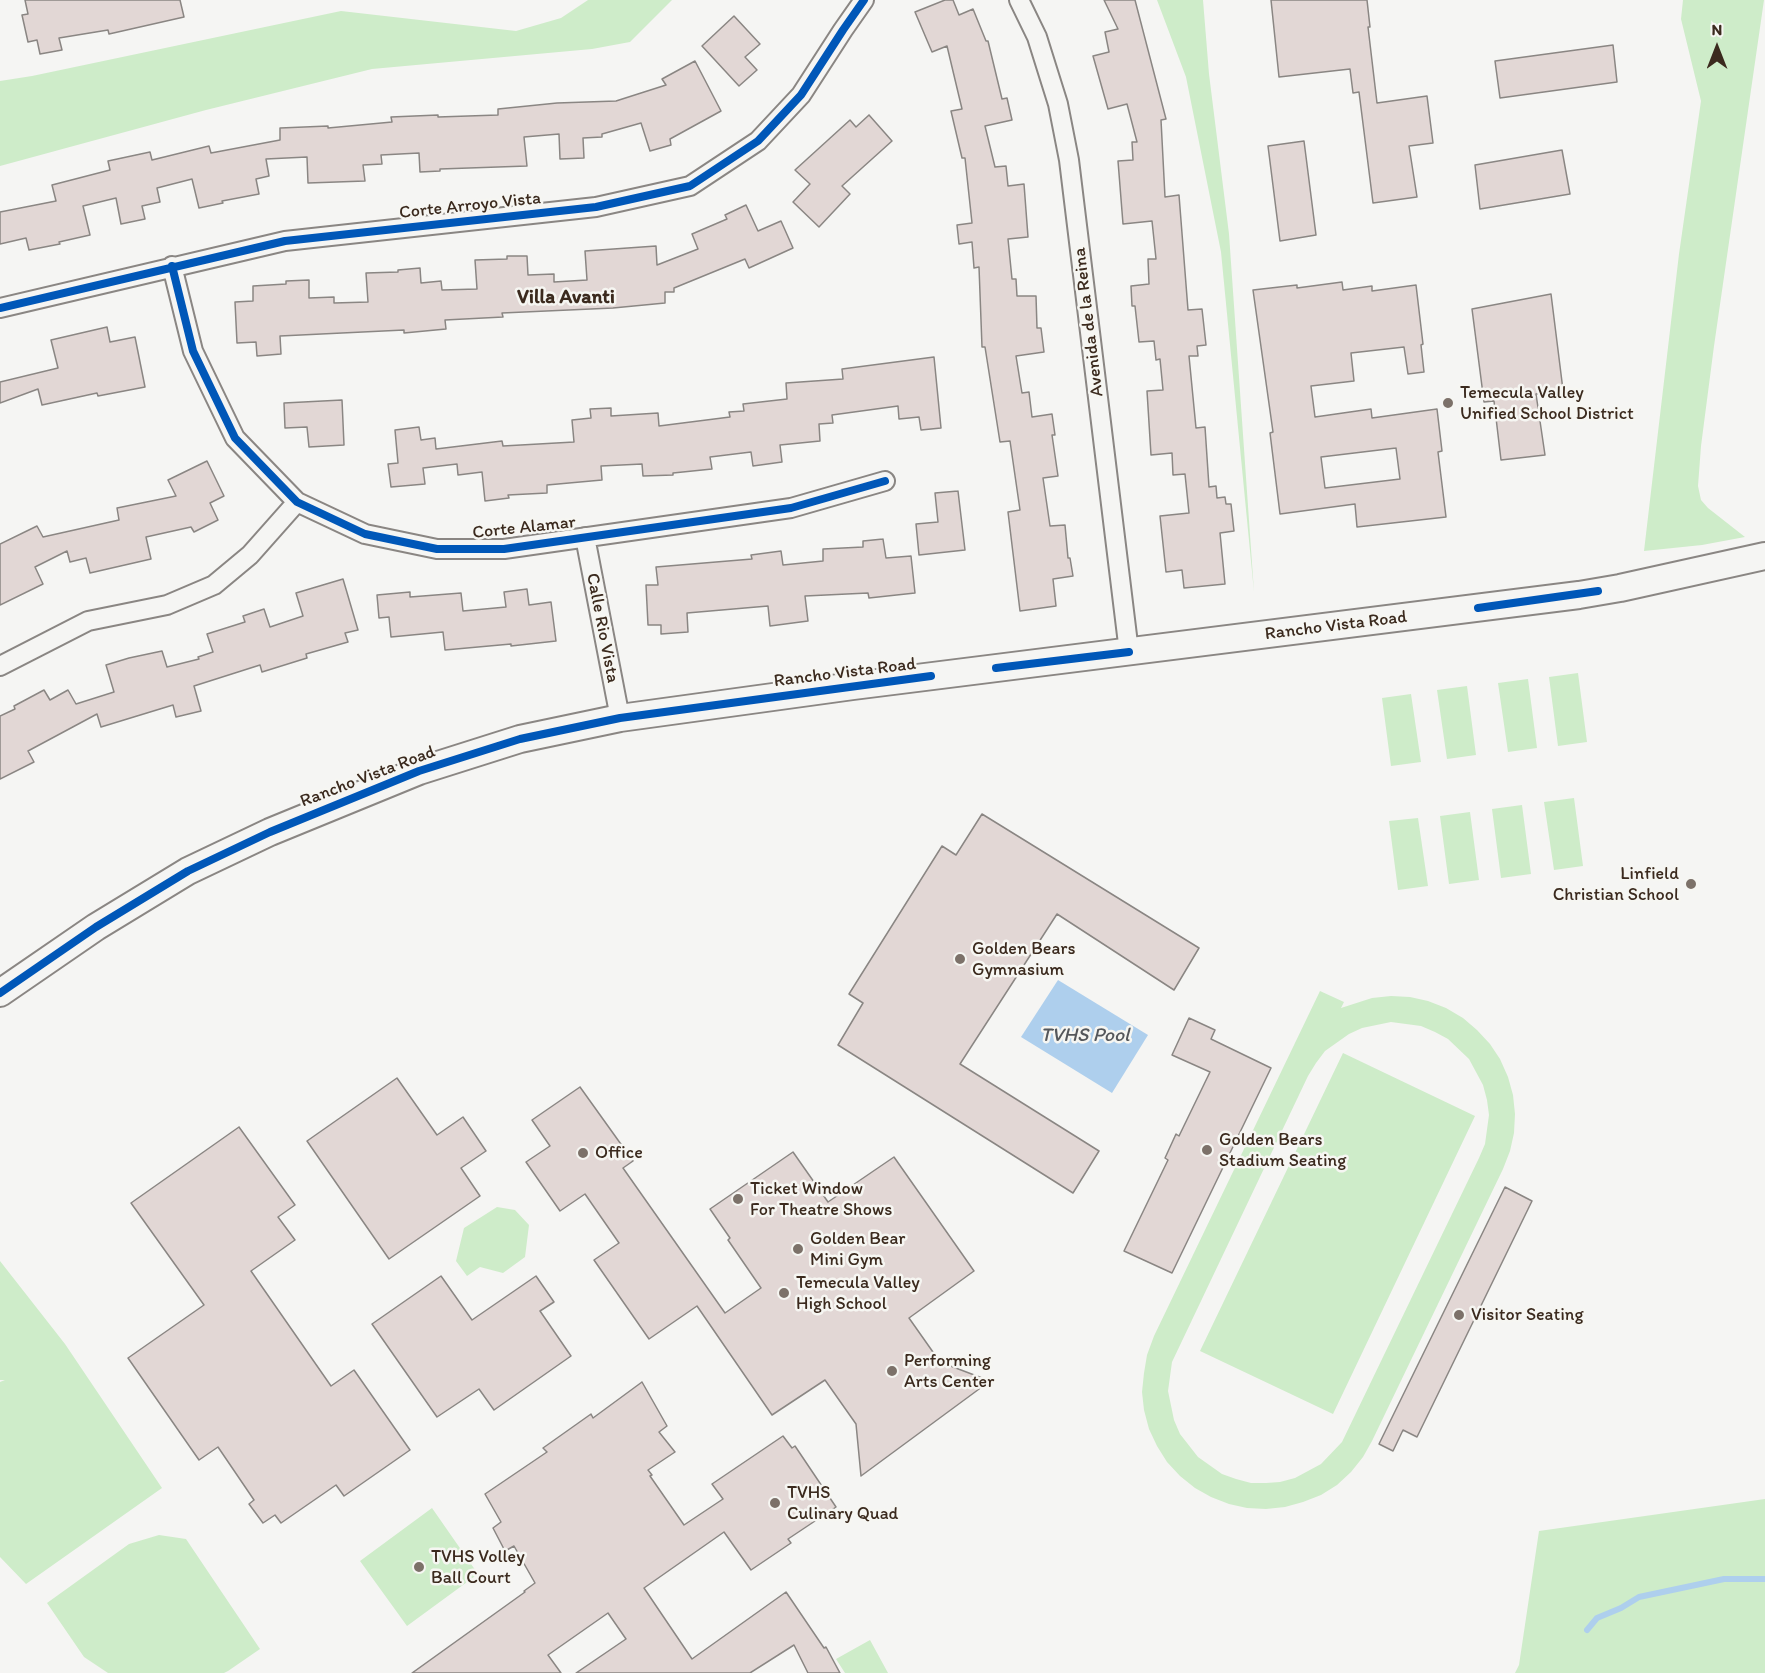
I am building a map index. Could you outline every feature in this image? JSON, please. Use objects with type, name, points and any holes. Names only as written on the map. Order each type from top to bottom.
[{"type":"main road","name":"Rancho Vista Road","points":[[0,993],[96,927],[188,871],[270,832],[419,771],[520,739],[620,718],[1579,595],[1765,556]]},
{"type":"street","name":"Corte Arroyo Vista","points":[[0,308],[285,241],[596,207],[690,186],[758,141],[801,95],[864,0]]},
{"type":"street","name":"Avenida de la Reina","points":[[1019,0],[1037,37],[1058,104],[1069,160],[1129,652]]},
{"type":"street","name":"Corte Alamar","points":[[172,266],[194,351],[236,438],[297,502],[365,534],[437,549],[504,549],[791,508],[885,481]]},
{"type":"street","points":[[0,666],[88,621],[167,605],[214,585],[250,555],[297,502]]},
{"type":"street","name":"Calle Rio Vista","points":[[585,537],[620,718]]},
{"type":"green space","points":[[588,0],[672,0],[630,42],[592,49],[372,69],[206,110],[0,166],[0,81],[341,11],[516,31],[561,18]]},
{"type":"green space","points":[[1157,0],[1203,0],[1209,74],[1229,234],[1254,592],[1221,252],[1186,77]]},
{"type":"green space","points":[[1683,0],[1764,0],[1714,346],[1698,486],[1701,500],[1708,508],[1745,537],[1702,545],[1644,551],[1679,254],[1701,101],[1681,19]]},
{"type":"green space","points":[[1578,673],[1587,742],[1558,746],[1549,677]]},
{"type":"green space","points":[[1528,679],[1537,748],[1508,752],[1498,683]]},
{"type":"green space","points":[[1467,686],[1476,755],[1447,759],[1437,690]]},
{"type":"green space","points":[[1411,694],[1421,762],[1391,766],[1382,698]]},
{"type":"green space","points":[[1574,798],[1583,866],[1554,870],[1544,802]]},
{"type":"green space","points":[[1522,805],[1531,874],[1501,878],[1492,809]]},
{"type":"green space","points":[[1470,812],[1479,880],[1449,884],[1440,816]]},
{"type":"green space","points":[[1418,818],[1428,886],[1398,890],[1389,821]]},
{"type":"green space","points":[[1320,991],[1344,1002],[1341,1008],[1372,998],[1391,996],[1428,1001],[1463,1018],[1490,1044],[1500,1059],[1513,1095],[1514,1133],[1510,1151],[1372,1441],[1363,1457],[1337,1485],[1321,1495],[1285,1507],[1247,1508],[1211,1497],[1180,1476],[1157,1446],[1144,1410],[1142,1392],[1144,1373],[1147,1355],[1154,1336]],"holes":[[[1391,1022],[1421,1026],[1448,1039],[1469,1059],[1483,1085],[1489,1115],[1485,1144],[1479,1158],[1342,1442],[1321,1464],[1295,1478],[1280,1482],[1251,1483],[1222,1474],[1198,1457],[1180,1434],[1174,1420],[1168,1391],[1172,1362],[1316,1063],[1325,1051],[1362,1028]]]},
{"type":"green space","points":[[1343,1053],[1475,1116],[1333,1414],[1200,1351]]},
{"type":"green space","points":[[497,1207],[515,1210],[529,1225],[525,1257],[503,1273],[480,1267],[467,1276],[456,1261],[464,1228]]},
{"type":"green space","points":[[0,1261],[65,1344],[162,1488],[26,1584],[0,1557],[0,1382],[5,1380],[0,1380]]},
{"type":"green space","points":[[1765,1499],[1765,1673],[1515,1673],[1519,1665],[1539,1531]]},
{"type":"green space","name":"TVHS Volley Ball Court","points":[[432,1508],[478,1574],[407,1626],[360,1561]]},
{"type":"green space","points":[[159,1535],[186,1539],[260,1649],[224,1673],[108,1673],[84,1657],[47,1603],[129,1544]]},
{"type":"green space","points":[[870,1640],[888,1673],[845,1673],[836,1659]]},
{"type":"water","name":"TVHS Pool","points":[[1058,980],[1148,1035],[1112,1093],[1021,1037]]},
{"type":"building","points":[[25,0],[180,0],[184,17],[109,34],[108,30],[59,38],[62,50],[40,54],[37,40],[28,42],[22,15],[28,14]]},
{"type":"building","points":[[945,0],[953,0],[959,15],[973,9],[986,41],[988,41],[1002,99],[1007,98],[1012,120],[985,126],[995,167],[1006,166],[1008,186],[1024,184],[1028,237],[1008,239],[1012,279],[1016,279],[1017,296],[1036,296],[1037,328],[1041,328],[1044,352],[1016,356],[1022,393],[1029,392],[1032,417],[1052,414],[1055,435],[1052,435],[1058,476],[1043,478],[1050,526],[1065,525],[1068,558],[1070,558],[1073,576],[1053,579],[1056,606],[1020,611],[1008,512],[1020,510],[1010,441],[1000,442],[985,347],[982,347],[979,267],[974,268],[972,242],[959,244],[957,225],[972,223],[965,158],[962,158],[951,111],[962,109],[947,46],[932,52],[915,12]]},
{"type":"building","points":[[1104,0],[1135,0],[1166,119],[1161,120],[1165,197],[1179,195],[1188,310],[1202,309],[1206,345],[1197,346],[1198,356],[1189,356],[1196,428],[1205,427],[1209,487],[1216,486],[1217,498],[1225,497],[1226,504],[1231,504],[1234,531],[1220,533],[1225,584],[1184,588],[1182,570],[1166,572],[1160,516],[1189,513],[1185,474],[1173,475],[1172,453],[1151,455],[1147,391],[1163,390],[1160,359],[1156,360],[1154,341],[1139,342],[1135,306],[1132,306],[1131,286],[1149,284],[1148,259],[1156,259],[1152,221],[1123,224],[1118,161],[1133,160],[1132,142],[1137,142],[1127,104],[1108,109],[1093,56],[1109,52],[1105,32],[1118,29]]},
{"type":"building","points":[[1271,0],[1367,0],[1377,103],[1427,96],[1433,143],[1409,146],[1417,197],[1373,203],[1359,92],[1353,93],[1350,69],[1279,77]]},
{"type":"building","points":[[734,16],[760,44],[745,57],[757,70],[739,86],[702,46]]},
{"type":"building","points":[[1613,45],[1617,82],[1500,98],[1495,61]]},
{"type":"building","points":[[695,61],[721,111],[670,139],[671,145],[650,151],[641,123],[602,134],[602,137],[583,138],[584,158],[560,159],[559,134],[524,137],[527,166],[440,169],[440,171],[420,172],[419,153],[381,155],[382,164],[363,165],[365,181],[308,183],[307,157],[266,159],[269,176],[256,179],[259,194],[199,208],[192,179],[157,188],[160,202],[142,206],[145,219],[121,224],[116,198],[83,206],[90,235],[29,250],[26,238],[0,244],[0,212],[56,201],[52,185],[110,170],[108,161],[150,152],[152,160],[209,146],[211,153],[280,140],[280,128],[328,126],[328,128],[392,122],[391,117],[498,115],[498,109],[557,103],[616,101],[666,85],[662,79]]},
{"type":"building","points":[[869,115],[892,141],[842,186],[850,194],[819,227],[793,202],[810,184],[795,170],[850,120],[856,127]]},
{"type":"building","points":[[1304,141],[1316,235],[1280,241],[1268,146]]},
{"type":"building","points":[[1562,150],[1570,194],[1480,209],[1475,165]]},
{"type":"building","points":[[746,205],[758,231],[781,221],[793,248],[749,268],[745,259],[674,288],[674,292],[665,292],[665,303],[613,308],[502,313],[503,317],[445,320],[446,329],[404,333],[404,330],[280,336],[281,354],[257,356],[256,342],[237,343],[235,302],[253,301],[253,286],[309,280],[309,298],[334,297],[334,303],[368,302],[366,273],[398,272],[398,270],[420,268],[421,283],[441,281],[442,290],[477,289],[475,260],[507,259],[507,256],[527,256],[528,275],[554,274],[554,282],[587,280],[585,251],[656,246],[657,265],[698,249],[692,234],[727,219],[725,215]]},
{"type":"building","points":[[1342,282],[1343,290],[1372,286],[1372,291],[1416,285],[1424,372],[1408,374],[1404,347],[1351,353],[1354,381],[1311,386],[1315,417],[1371,409],[1372,418],[1437,409],[1442,451],[1438,452],[1446,517],[1357,527],[1355,504],[1280,514],[1270,433],[1273,432],[1253,290],[1297,285],[1297,288]],"holes":[[[1396,448],[1400,479],[1325,488],[1321,457]]]},
{"type":"building","points":[[1551,294],[1563,390],[1536,394],[1545,455],[1501,460],[1494,401],[1484,402],[1472,309]]},
{"type":"building","points":[[107,327],[110,342],[135,337],[145,387],[98,396],[97,393],[42,405],[38,389],[0,403],[0,382],[58,368],[51,340]]},
{"type":"building","points":[[934,357],[941,428],[921,430],[919,417],[899,419],[898,406],[832,415],[833,423],[819,424],[820,441],[780,445],[782,462],[753,466],[751,452],[710,457],[712,469],[673,473],[673,475],[643,476],[642,464],[601,466],[602,480],[547,485],[547,493],[508,495],[509,498],[485,501],[482,472],[458,475],[457,464],[423,468],[425,484],[391,487],[388,464],[398,463],[395,430],[419,427],[421,440],[435,438],[436,449],[502,441],[503,446],[574,442],[572,420],[591,418],[590,409],[611,408],[611,416],[658,413],[659,426],[730,417],[729,412],[744,411],[743,404],[787,399],[786,383],[843,379],[842,369]]},
{"type":"building","points":[[342,400],[344,445],[309,447],[307,427],[285,428],[284,403]]},
{"type":"building","points":[[207,461],[224,496],[210,503],[218,520],[194,532],[191,527],[146,537],[151,559],[90,573],[86,558],[70,562],[67,551],[35,567],[43,584],[0,605],[0,544],[37,526],[43,537],[119,520],[117,508],[176,496],[168,480]]},
{"type":"building","points":[[958,491],[965,550],[919,555],[916,524],[938,522],[935,493]]},
{"type":"building","points":[[883,539],[886,558],[911,556],[915,593],[869,598],[868,593],[805,596],[808,621],[770,626],[768,606],[687,613],[688,632],[661,634],[661,625],[648,625],[646,585],[658,585],[656,567],[752,559],[751,555],[781,551],[783,565],[823,561],[823,549],[863,547],[863,541]]},
{"type":"building","points":[[343,579],[358,630],[345,633],[348,642],[306,654],[307,658],[262,672],[260,665],[194,686],[201,711],[176,717],[173,705],[101,727],[97,714],[28,751],[34,762],[0,779],[0,716],[15,709],[14,706],[44,690],[50,700],[68,690],[76,704],[114,692],[106,665],[162,651],[167,667],[199,659],[198,657],[213,652],[207,634],[245,622],[243,616],[264,609],[270,627],[303,616],[296,593]]},
{"type":"building","points":[[527,589],[529,605],[551,602],[556,641],[445,650],[443,632],[391,637],[389,617],[379,618],[377,595],[410,592],[410,597],[461,593],[463,611],[506,607],[504,592]]},
{"type":"building","points":[[982,814],[1199,948],[1174,990],[1057,914],[960,1064],[1099,1151],[1073,1193],[838,1045],[863,1003],[849,994],[942,846],[956,855]]},
{"type":"building","name":"Golden Bears Stadium Seating","points":[[1189,1018],[1215,1030],[1211,1039],[1271,1068],[1172,1273],[1124,1251],[1168,1160],[1165,1158],[1176,1134],[1179,1136],[1210,1072],[1172,1055]]},
{"type":"building","points":[[397,1078],[437,1135],[463,1117],[486,1151],[461,1168],[480,1196],[389,1259],[307,1141]]},
{"type":"building","points":[[580,1087],[633,1161],[623,1168],[725,1313],[761,1288],[710,1209],[793,1152],[828,1202],[894,1157],[974,1271],[909,1318],[940,1362],[990,1381],[861,1476],[856,1424],[825,1380],[772,1415],[697,1306],[649,1339],[594,1260],[619,1243],[585,1194],[560,1211],[526,1162],[550,1146],[532,1120]]},
{"type":"building","points":[[239,1127],[295,1205],[278,1217],[295,1240],[251,1271],[331,1386],[354,1370],[410,1450],[344,1496],[336,1485],[281,1523],[275,1515],[263,1523],[249,1504],[254,1500],[218,1447],[199,1460],[128,1358],[204,1305],[131,1203]]},
{"type":"building","name":"Visitor Seating","points":[[1505,1187],[1532,1201],[1417,1437],[1403,1430],[1393,1451],[1379,1444]]},
{"type":"building","points":[[441,1276],[472,1320],[536,1276],[554,1302],[540,1311],[571,1356],[494,1410],[479,1389],[437,1417],[372,1324]]},
{"type":"building","points":[[642,1382],[667,1426],[659,1432],[675,1452],[648,1470],[684,1525],[723,1499],[712,1484],[783,1436],[792,1448],[795,1446],[836,1507],[788,1539],[791,1543],[751,1570],[724,1532],[644,1588],[692,1659],[786,1592],[824,1648],[826,1647],[840,1673],[808,1673],[794,1645],[750,1673],[576,1673],[626,1639],[608,1613],[548,1655],[561,1673],[412,1673],[535,1583],[514,1546],[505,1551],[493,1528],[501,1522],[485,1494],[547,1452],[543,1448],[591,1414],[593,1418]]},
{"type":"waterway","points":[[1587,1630],[1597,1618],[1639,1597],[1724,1579],[1765,1579]]},
{"type":"cycle path","points":[[0,308],[285,241],[596,207],[690,186],[758,141],[801,95],[864,0]]},
{"type":"cycle path","points":[[172,266],[193,351],[235,438],[297,502],[365,534],[437,549],[504,549],[791,508],[885,481]]},
{"type":"cycle path","points":[[1478,608],[1598,591]]},
{"type":"cycle path","points":[[996,668],[1129,652]]},
{"type":"cycle path","points":[[0,993],[96,927],[188,871],[270,832],[419,771],[520,739],[620,718],[931,676]]},
{"type":"place","name":"Temecula Valley Unified School District","points":[[1448,403]]},
{"type":"place","name":"Linfield Christian School","points":[[1691,884]]},
{"type":"place","name":"Golden Bears Gymnasium","points":[[960,959]]},
{"type":"place","name":"Golden Bears Stadium Seating","points":[[1207,1150]]},
{"type":"place","name":"Office","points":[[583,1153]]},
{"type":"place","name":"Ticket Window For Theatre Shows","points":[[738,1199]]},
{"type":"place","name":"Golden Bear Mini Gym","points":[[798,1249]]},
{"type":"place","name":"Temecula Valley High School","points":[[784,1293]]},
{"type":"place","name":"Visitor Seating","points":[[1459,1315]]},
{"type":"place","name":"Performing Arts Center","points":[[892,1371]]},
{"type":"place","name":"TVHS Culinary Quad","points":[[775,1503]]},
{"type":"place","name":"TVHS Volley Ball Court","points":[[419,1567]]},
{"type":"district","name":"Villa Avanti","points":[[566,298]]}]
